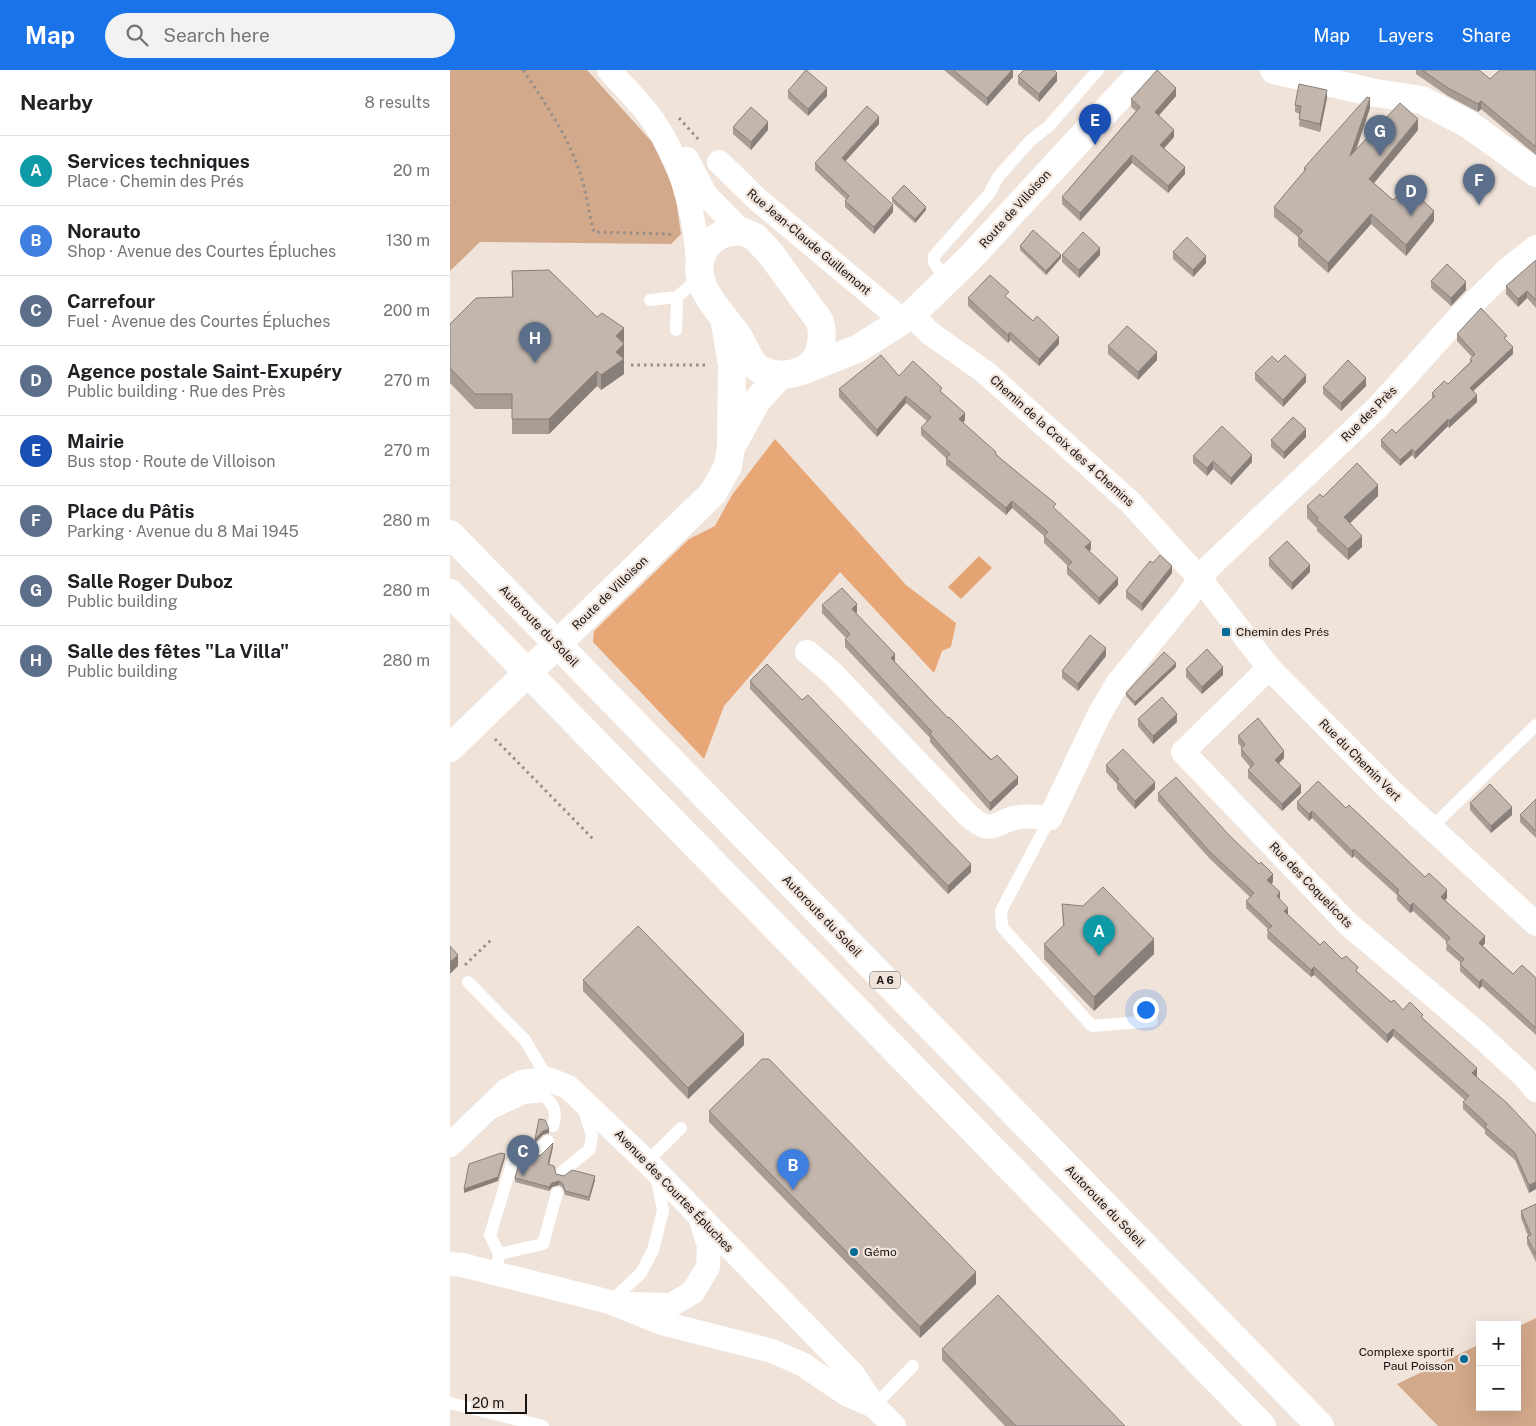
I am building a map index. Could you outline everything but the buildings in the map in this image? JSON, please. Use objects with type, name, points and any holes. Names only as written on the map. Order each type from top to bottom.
[{"type":"main road","name":"Route de Villoison","points":[[731,447],[756,402],[791,373],[859,348],[906,318],[946,281],[1144,70]]},
{"type":"main road","points":[[1274,70],[1378,82],[1442,109],[1468,124],[1536,173]]},
{"type":"main road","points":[[741,231],[755,237],[770,253],[805,299],[822,327],[819,349],[815,360],[791,373],[759,369],[724,318],[699,271],[707,245],[718,236],[741,231]]},
{"type":"main road","name":"Route de Villoison","points":[[450,748],[713,493],[728,466],[731,447],[732,365],[724,318]]},
{"type":"main road","points":[[822,327],[876,336]]},
{"type":"main road","name":"Autoroute du Soleil","points":[[450,534],[1320,1426]]},
{"type":"main road","points":[[450,593],[1262,1426]]},
{"type":"street","points":[[609,70],[653,120],[670,147],[694,217],[699,271]]},
{"type":"street","points":[[622,70],[680,139],[690,167],[705,194],[741,231]]},
{"type":"street","name":"Rue Jean-Claude Guillemont","points":[[719,162],[758,200],[906,318]]},
{"type":"street","name":"Rue des Près","points":[[1201,580],[1208,568],[1378,407],[1460,316],[1508,269],[1536,247]]},
{"type":"street","name":"Chemin de la Croix des 4 Chemins","points":[[906,318],[985,372],[1065,442],[1131,503],[1201,580]]},
{"type":"street","points":[[807,652],[832,673],[968,815],[981,826],[995,826],[1015,818],[1050,818],[1099,714],[1117,684],[1201,580]]},
{"type":"street","name":"Rue du Chemin Vert","points":[[1201,580],[1269,668],[1388,788],[1536,924]]},
{"type":"street","name":"Rue des Coquelicots","points":[[1269,668],[1184,752],[1348,924],[1475,1031],[1524,1076],[1536,1090]]},
{"type":"street","points":[[450,1145],[507,1090],[522,1082],[548,1079]]},
{"type":"street","name":"Avenue des Courtes Épluches","points":[[548,1079],[568,1087],[578,1094],[651,1166],[852,1373],[874,1406],[894,1426]]},
{"type":"street","points":[[610,1302],[671,1305],[693,1292],[708,1267],[709,1246],[701,1218]]},
{"type":"street","name":"Avenue des Courtes Épluches","points":[[454,1262],[497,1263],[610,1302],[662,1323],[772,1351],[802,1364],[848,1396],[874,1406]]},
{"type":"lane","points":[[946,281],[934,262],[934,256],[989,194],[998,177],[1031,140],[1049,126],[1098,70]]},
{"type":"lane","points":[[676,330],[677,296],[699,271]]},
{"type":"lane","points":[[650,300],[677,296]]},
{"type":"lane","points":[[1431,828],[1536,725]]},
{"type":"lane","points":[[1050,818],[1001,911],[1002,927],[1092,1026],[1152,1020]]},
{"type":"lane","points":[[468,982],[526,1040],[548,1079]]},
{"type":"lane","points":[[562,1172],[586,1154],[591,1145],[592,1135],[578,1094]]},
{"type":"lane","points":[[472,1123],[524,1098],[544,1096],[551,1102],[555,1110],[553,1126]]},
{"type":"lane","points":[[610,1302],[641,1273],[648,1263],[658,1236],[663,1211],[651,1166],[681,1128]]},
{"type":"lane","points":[[548,1141],[538,1152],[513,1160],[490,1236],[497,1263],[543,1244],[557,1193]]},
{"type":"lane","points":[[874,1406],[913,1366]]},
{"type":"lane","points":[[450,1404],[543,1426]]},
{"type":"path","points":[[523,70],[560,128],[570,150],[581,178],[594,232],[669,234],[674,240]]},
{"type":"path","points":[[631,365],[701,366]]},
{"type":"path","points":[[499,744],[595,841]]},
{"type":"path","points":[[464,966],[492,939]]},
{"type":"shaded area","points":[[450,70],[587,70],[652,142],[671,182],[676,200],[681,234],[671,244],[480,242],[450,271]]},
{"type":"shaded area","points":[[775,439],[906,585],[956,623],[951,647],[942,651],[934,673],[840,572],[724,706],[704,759],[593,642],[594,631],[689,539],[715,526],[732,495]]},
{"type":"shaded area","points":[[979,556],[992,568],[961,599],[948,587]]},
{"type":"shaded area","name":"Complexe sportif Paul Poisson","points":[[1536,1318],[1536,1426],[1438,1426],[1397,1384],[1476,1346],[1476,1411],[1521,1411],[1521,1325]]},
{"type":"place","name":"Mairie","points":[[1095,145]]},
{"type":"place","name":"Salle Roger Duboz","points":[[1380,156]]},
{"type":"place","name":"Place du Pâtis","points":[[1479,205]]},
{"type":"place","name":"Agence postale Saint-Exupéry","points":[[1411,216]]},
{"type":"place","name":"Salle des fêtes \"La Villa\"","points":[[535,363]]},
{"type":"place","name":"Chemin des Prés","points":[[1226,632]]},
{"type":"place","name":"Services techniques","points":[[1099,956]]},
{"type":"place","name":"Carrefour","points":[[523,1176]]},
{"type":"place","name":"Norauto","points":[[793,1190]]},
{"type":"place","name":"Gémo","points":[[854,1252]]},
{"type":"place","name":"Complexe sportif Paul Poisson","points":[[1464,1359]]}]
